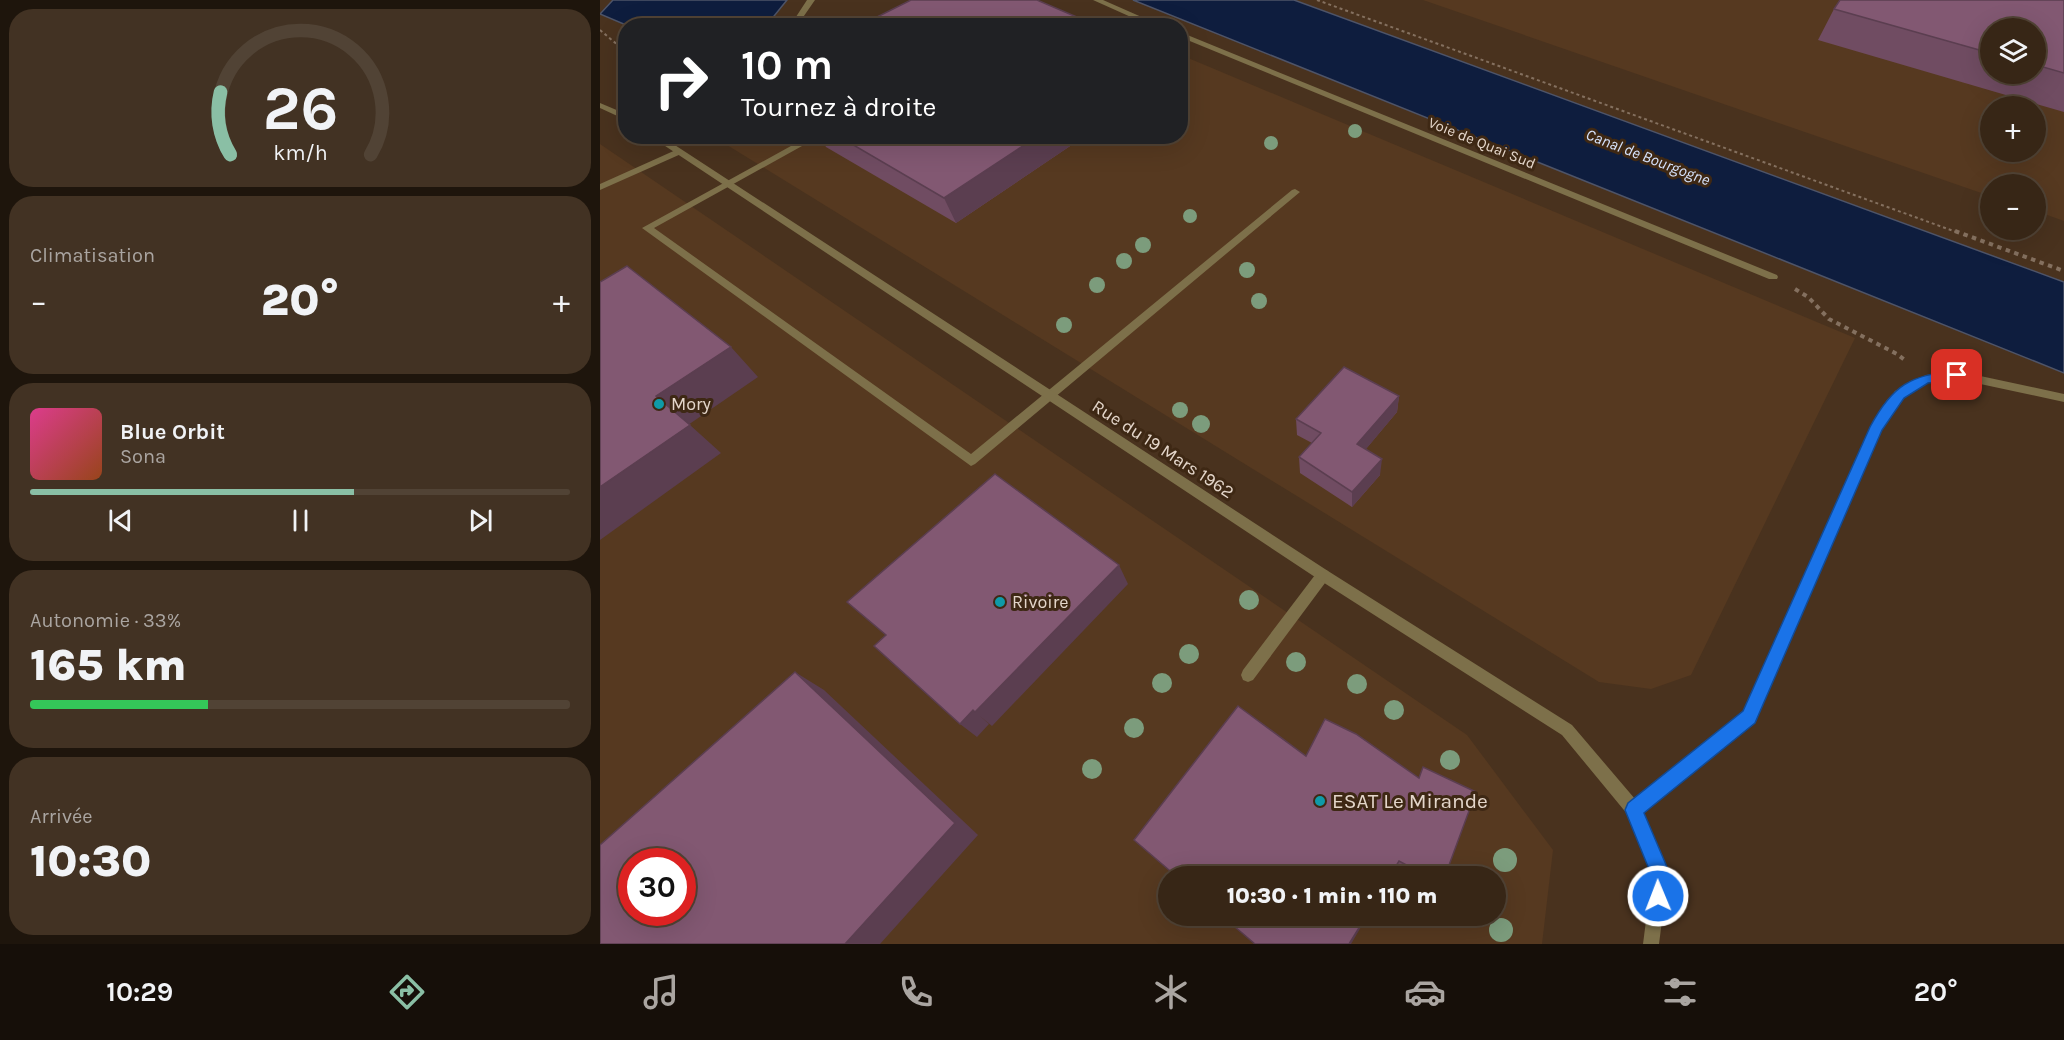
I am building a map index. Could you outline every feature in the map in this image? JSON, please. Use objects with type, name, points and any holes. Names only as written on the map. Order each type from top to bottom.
[{"type":"street","points":[[799,18],[811,0]]},
{"type":"street","points":[[1097,0],[1140,18]]},
{"type":"street","name":"Voie de Quai Sud","points":[[1188,37],[1773,277]]},
{"type":"street","points":[[600,105],[618,114]]},
{"type":"street","name":"Rue du 19 Mars 1962","points":[[666,144],[1323,575],[1567,730],[1634,810],[1660,874],[1651,944]]},
{"type":"street","points":[[802,144],[647,228],[971,461],[1295,192]]},
{"type":"street","points":[[600,187],[678,152]]},
{"type":"street","points":[[1634,810],[1749,717],[1877,427],[1899,394],[1926,379],[1957,375],[2064,398]]},
{"type":"street","points":[[1248,675],[1323,575]]},
{"type":"path","points":[[1317,0],[2064,271]]},
{"type":"path","points":[[600,30],[618,45]]},
{"type":"path","points":[[1773,277],[1808,297],[1829,319],[1897,354],[1926,379]]},
{"type":"shaded area","points":[[1423,0],[2064,0],[2064,221],[2046,215],[2046,174],[1980,174],[1980,193]]},
{"type":"shaded area","points":[[1188,58],[1855,338],[1691,675],[1651,689],[1599,682],[725,144],[1188,144]]},
{"type":"shaded area","points":[[600,144],[1467,735],[1553,850],[1542,944],[600,944]]},
{"type":"water","points":[[613,0],[787,0],[772,18],[618,18],[618,22],[600,14]]},
{"type":"water","name":"Canal de Bourgogne","points":[[1133,0],[1294,0],[2064,282],[2064,373],[1188,22],[1188,18],[1178,18]]},
{"type":"building","points":[[911,0],[1037,0],[1079,18],[875,18]]},
{"type":"building","points":[[1840,0],[2064,0],[2064,73],[2046,68],[2046,18],[1980,18],[1980,50],[1834,9]]},
{"type":"building","points":[[852,144],[1026,144],[944,198]]},
{"type":"building","points":[[627,266],[731,347],[656,396],[690,425],[600,487],[600,282]]},
{"type":"building","points":[[1344,367],[1399,396],[1357,444],[1382,459],[1352,492],[1299,457],[1321,433],[1296,419]]},
{"type":"building","name":"Rivoire","points":[[995,474],[1119,565],[975,712],[973,710],[960,724],[874,646],[886,635],[847,602]]},
{"type":"building","points":[[795,672],[955,823],[845,944],[600,944],[600,845]]},
{"type":"building","name":"ESAT Le Mirande","points":[[1238,706],[1306,756],[1325,719],[1356,734],[1419,778],[1423,767],[1476,792],[1449,866],[1408,866],[1399,861],[1396,866],[1164,866],[1134,840]]},
{"type":"building","points":[[1234,926],[1360,926],[1349,944],[1255,944]]},
{"type":"place","name":"Mory","points":[[659,404]]},
{"type":"place","name":"Rivoire","points":[[1000,602]]},
{"type":"place","name":"ESAT Le Mirande","points":[[1320,801]]},
{"type":"route","points":[[1658,896],[1660,874],[1634,810],[1749,717],[1877,427],[1899,394],[1926,379],[1957,375]]}]
